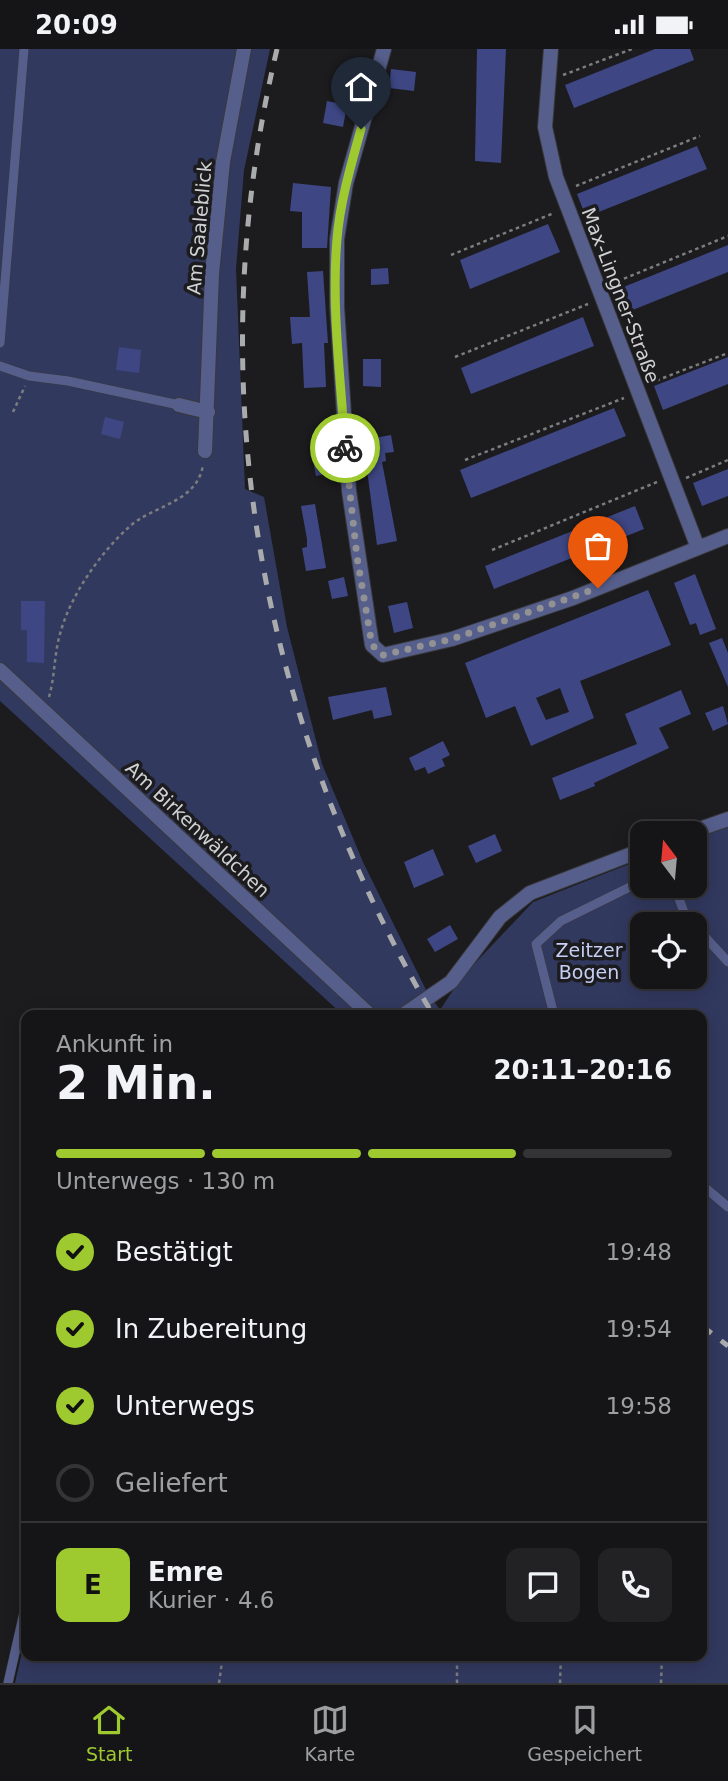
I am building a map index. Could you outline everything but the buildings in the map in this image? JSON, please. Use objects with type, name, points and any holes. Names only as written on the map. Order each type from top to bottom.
[{"type":"street","name":"Am Saaleblick","points":[[205,451],[212,274],[223,162],[244,49]]},
{"type":"street","points":[[384,49],[346,183],[337,239],[337,307],[349,491],[372,645],[383,655],[452,639],[573,598],[728,536]]},
{"type":"street","name":"Max-Lingner-Straße","points":[[551,49],[545,127],[561,192],[698,548]]},
{"type":"street","points":[[179,405],[208,412]]},
{"type":"street","name":"Am Birkenwäldchen","points":[[0,670],[365,1010]]},
{"type":"street","points":[[707,826],[728,819]]},
{"type":"street","points":[[410,1010],[452,982],[500,917],[530,893],[630,854]]},
{"type":"lane","points":[[0,343],[24,49]]},
{"type":"lane","points":[[0,366],[29,376],[68,381],[179,405]]},
{"type":"lane","points":[[553,1010],[536,944],[561,921],[630,887]]},
{"type":"lane","points":[[707,940],[728,963]]},
{"type":"lane","points":[[707,1189],[728,1207]]},
{"type":"lane","points":[[8,1683],[21,1626]]},
{"type":"path","points":[[548,81],[632,49]]},
{"type":"path","points":[[561,192],[700,136]]},
{"type":"path","points":[[450,255],[567,208]]},
{"type":"path","points":[[454,357],[728,236]]},
{"type":"path","points":[[465,460],[728,353]]},
{"type":"path","points":[[13,412],[29,376]]},
{"type":"path","points":[[44,711],[55,676],[60,634],[86,582],[130,526],[179,500],[201,477],[205,451]]},
{"type":"path","points":[[492,550],[728,460]]},
{"type":"path","points":[[219,1683],[222,1661]]},
{"type":"path","points":[[457,1661],[457,1683]]},
{"type":"path","points":[[560,1683],[561,1661]]},
{"type":"path","points":[[662,1661],[662,1683]]},
{"type":"green space","points":[[0,49],[270,49],[244,170],[236,269],[245,489],[264,497],[287,627],[322,764],[363,862],[426,990],[440,1010],[338,1010],[0,701]]},
{"type":"green space","name":"Zeitzer Bogen","points":[[728,827],[728,1683],[15,1683],[21,1657],[21,1661],[707,1661],[707,1010],[440,1010],[461,978],[533,902],[630,864],[630,898],[707,898],[707,835]]},
{"type":"railway","points":[[277,49],[254,175],[243,300],[245,424],[260,547],[286,668],[324,786],[373,902],[430,1010]]},
{"type":"railway","points":[[707,1330],[728,1346]]},
{"type":"way so far","points":[[345,448],[357,557],[372,645],[383,655],[452,639],[598,588]]},
{"type":"route","points":[[345,448],[337,307],[337,239],[346,183],[361,129]]}]
